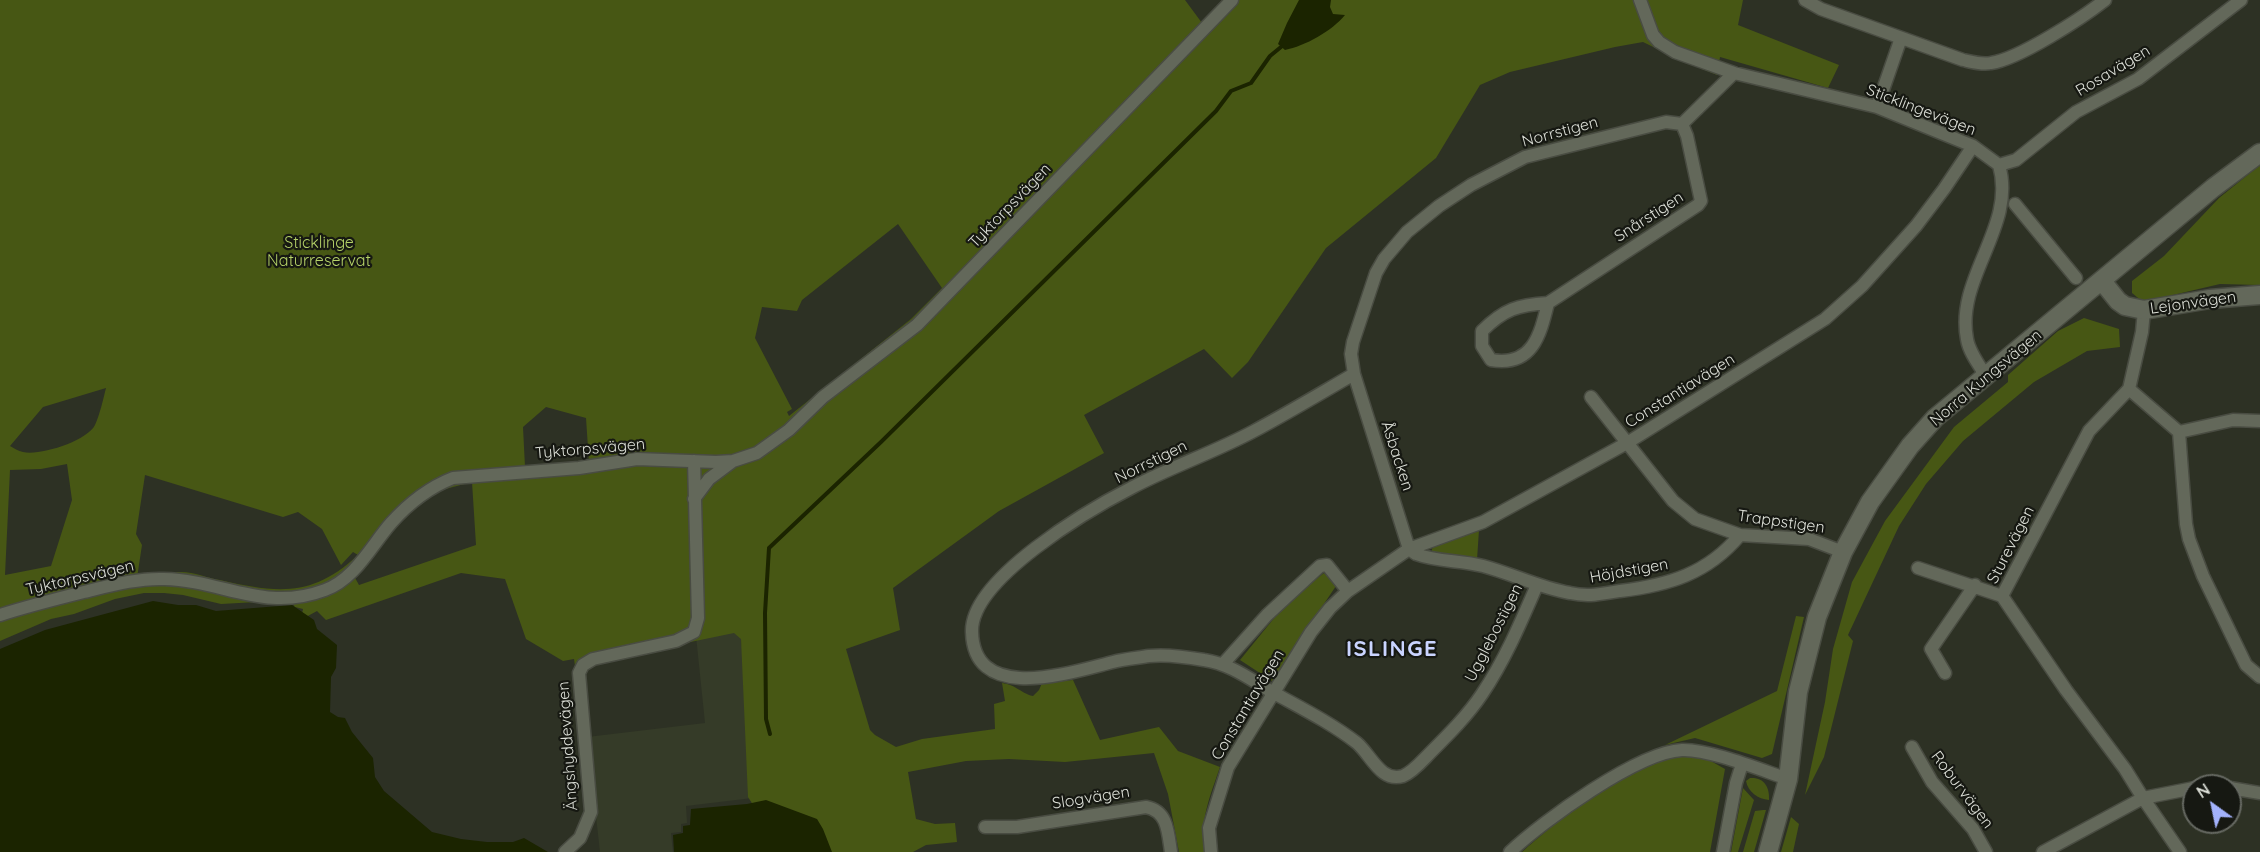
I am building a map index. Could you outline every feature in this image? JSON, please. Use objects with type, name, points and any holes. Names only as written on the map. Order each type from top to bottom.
[{"type":"main road","name":"Norra Kungsvägen","points":[[1768,852],[1788,780],[1798,692],[1816,617],[1843,552],[1870,502],[1910,446],[1935,418],[2213,188],[2260,153]]},
{"type":"main road","name":"Lejonvägen","points":[[2102,281],[2125,306],[2144,310],[2210,299],[2260,295]]},
{"type":"street","name":"Tyktorpsvägen","points":[[0,615],[112,585],[164,579],[240,594],[278,599],[298,598],[326,590],[341,582],[393,522],[437,484],[453,478],[579,468],[637,459],[733,460],[757,453],[771,444],[823,397],[917,325],[1232,0]]},
{"type":"street","name":"Sticklingevägen","points":[[1640,0],[1649,27],[1659,42],[1675,52],[1734,73],[1877,107],[1973,146],[1999,165]]},
{"type":"street","points":[[1805,0],[1821,9],[1980,64],[2007,59],[2083,18],[2105,0]]},
{"type":"street","name":"Rosavägen","points":[[1999,165],[2016,160],[2076,112],[2138,79],[2241,0]]},
{"type":"street","points":[[1877,107],[1901,38]]},
{"type":"street","points":[[1682,124],[1734,73]]},
{"type":"street","name":"Norrstigen","points":[[1407,774],[1394,778],[1385,774],[1359,745],[1321,718],[1223,664],[1202,659],[1153,656],[1114,662],[1062,675],[1014,678],[1001,676],[988,669],[976,649],[972,629],[975,613],[1002,577],[1056,533],[1132,487],[1254,431],[1354,374],[1353,342],[1376,273],[1384,259],[1407,232],[1439,206],[1471,184],[1525,157],[1666,122],[1682,124]]},
{"type":"street","name":"Snårstigen","points":[[1548,303],[1540,333],[1529,351],[1506,362],[1491,360],[1482,346],[1482,331],[1497,316],[1521,305],[1548,303],[1698,205],[1701,201],[1687,136],[1682,124]]},
{"type":"street","name":"Constantiavägen","points":[[1211,852],[1209,828],[1228,766],[1311,632],[1330,608],[1348,591],[1409,549],[1483,522],[1627,443],[1800,336],[1842,304],[1916,226],[1973,146]]},
{"type":"street","points":[[1986,376],[1967,340],[1966,314],[1969,296],[2000,215],[2004,189],[1999,165]]},
{"type":"street","points":[[2014,204],[2076,278]]},
{"type":"street","name":"Sturevägen","points":[[2144,310],[2142,332],[2129,388],[2089,431],[2002,596],[2180,852]]},
{"type":"street","name":"Åsbacken","points":[[1354,374],[1409,549]]},
{"type":"street","points":[[2129,388],[2179,432],[2189,539],[2202,576],[2246,665],[2260,677]]},
{"type":"street","name":"Trappstigen","points":[[1591,398],[1673,501],[1695,519],[1740,535],[1809,539],[1843,552]]},
{"type":"street","points":[[2179,432],[2233,420],[2260,421]]},
{"type":"street","points":[[694,499],[709,479],[733,460]]},
{"type":"street","name":"Ängshyddevägen","points":[[565,852],[580,838],[591,812],[579,673],[583,665],[593,659],[676,641],[694,632],[698,618],[694,461]]},
{"type":"street","name":"Höjdstigen","points":[[1409,549],[1424,557],[1482,566],[1537,585],[1570,594],[1589,596],[1662,584],[1684,577],[1720,557],[1740,535]]},
{"type":"street","points":[[1223,664],[1267,615],[1320,566],[1327,566],[1348,591]]},
{"type":"street","points":[[1918,568],[1975,585],[2002,596]]},
{"type":"street","name":"Ugglebostigen","points":[[1407,774],[1453,730],[1482,694],[1506,651],[1537,585]]},
{"type":"street","points":[[1945,673],[1931,649],[1975,585]]},
{"type":"street","name":"Roburvägen","points":[[1912,747],[1932,782],[1973,829],[1986,852]]},
{"type":"street","points":[[1510,852],[1527,836],[1611,779],[1658,754],[1682,750],[1700,751],[1788,780]]},
{"type":"street","points":[[1724,852],[1742,764]]},
{"type":"street","points":[[2043,852],[2143,798],[2182,790]]},
{"type":"street","points":[[2242,790],[2260,793]]},
{"type":"street","name":"Slogvägen","points":[[985,827],[1017,827],[1146,807],[1156,808],[1162,814],[1171,852]]},
{"type":"shaded area","points":[[1299,0],[1331,0],[1330,7],[1333,14],[1345,15],[1318,37],[1285,50],[1278,44]]},
{"type":"shaded area","points":[[153,601],[196,605],[216,611],[292,605],[314,620],[317,629],[337,645],[336,668],[331,677],[330,712],[345,718],[352,732],[373,758],[375,777],[384,791],[432,832],[487,842],[513,842],[524,838],[548,852],[0,852],[0,649],[45,630]]},
{"type":"shaded area","points":[[740,631],[761,797],[686,806],[687,823],[681,824],[681,832],[671,833],[673,852],[600,852],[587,737],[705,723],[696,636]]},
{"type":"shaded area","points":[[766,800],[817,819],[832,852],[674,852],[673,835],[683,833],[683,826],[690,825],[691,809]]},
{"type":"green space","name":"Sticklinge Naturreservat","points":[[0,0],[1185,0],[1202,23],[1224,0],[1743,0],[1738,25],[1839,65],[1828,88],[1720,57],[1717,75],[1643,42],[1510,72],[1480,85],[1436,158],[1326,248],[1248,362],[1232,378],[1204,349],[1084,415],[1104,453],[999,511],[893,588],[900,630],[846,649],[870,730],[896,747],[922,739],[995,729],[994,704],[1005,701],[1002,683],[1033,696],[1042,683],[1073,680],[1100,740],[1159,727],[1178,751],[1220,767],[1205,819],[1206,852],[1179,852],[1168,794],[1154,753],[1065,762],[1009,759],[966,761],[908,772],[916,819],[935,824],[955,823],[957,842],[926,845],[913,852],[811,852],[755,808],[748,797],[741,639],[734,633],[575,666],[574,659],[563,661],[526,639],[505,579],[461,573],[326,620],[317,611],[306,617],[302,614],[303,609],[295,607],[292,603],[221,604],[183,595],[144,593],[115,599],[74,614],[51,619],[0,641]],"holes":[[[898,224],[942,288],[911,319],[789,416],[787,412],[792,409],[755,338],[762,307],[797,311],[802,300]],[[106,388],[95,425],[83,437],[40,452],[23,452],[10,446],[43,407]],[[546,407],[586,418],[589,463],[525,467],[523,427]],[[67,464],[72,500],[51,566],[5,575],[10,470],[41,469]],[[145,475],[283,517],[298,512],[322,529],[341,565],[353,552],[358,555],[325,579],[309,585],[277,589],[259,588],[184,572],[137,578],[142,545],[136,534]],[[472,482],[476,545],[359,585],[354,576],[399,523],[438,491]]]},
{"type":"green space","points":[[2260,165],[2260,285],[2220,284],[2143,302],[2132,293],[2132,281],[2164,256],[2219,198]]},
{"type":"green space","points":[[2084,318],[2119,329],[2120,347],[2087,351],[2034,382],[1963,441],[1926,484],[1899,526],[1848,635],[1853,641],[1824,757],[1805,795],[1825,702],[1833,649],[1852,582],[1885,521],[1954,427],[2008,382],[2008,375],[2058,331]]},
{"type":"green space","points":[[1479,530],[1477,560],[1431,554],[1433,545]]},
{"type":"green space","points":[[1324,573],[1336,586],[1272,681],[1240,660],[1288,601]]},
{"type":"green space","points":[[1796,616],[1804,617],[1772,754],[1762,758],[1695,738],[1665,745],[1777,691]]},
{"type":"green space","points":[[1687,755],[1709,760],[1725,769],[1710,852],[1522,852],[1551,827],[1625,773],[1659,758]]},
{"type":"green space","points":[[1750,778],[1759,779],[1765,784],[1769,800],[1751,792],[1746,781]]},
{"type":"green space","points":[[1743,788],[1754,800],[1738,852],[1731,852]]},
{"type":"green space","points":[[1766,810],[1754,852],[1743,852],[1755,811]]},
{"type":"green space","points":[[1791,817],[1799,824],[1793,852],[1781,852]]},
{"type":"waterway","points":[[770,734],[766,719],[765,613],[769,548],[881,442],[1216,111],[1231,91],[1251,83],[1270,56],[1281,47]]},
{"type":"district","name":"ISLINGE","points":[[1392,649]]}]
